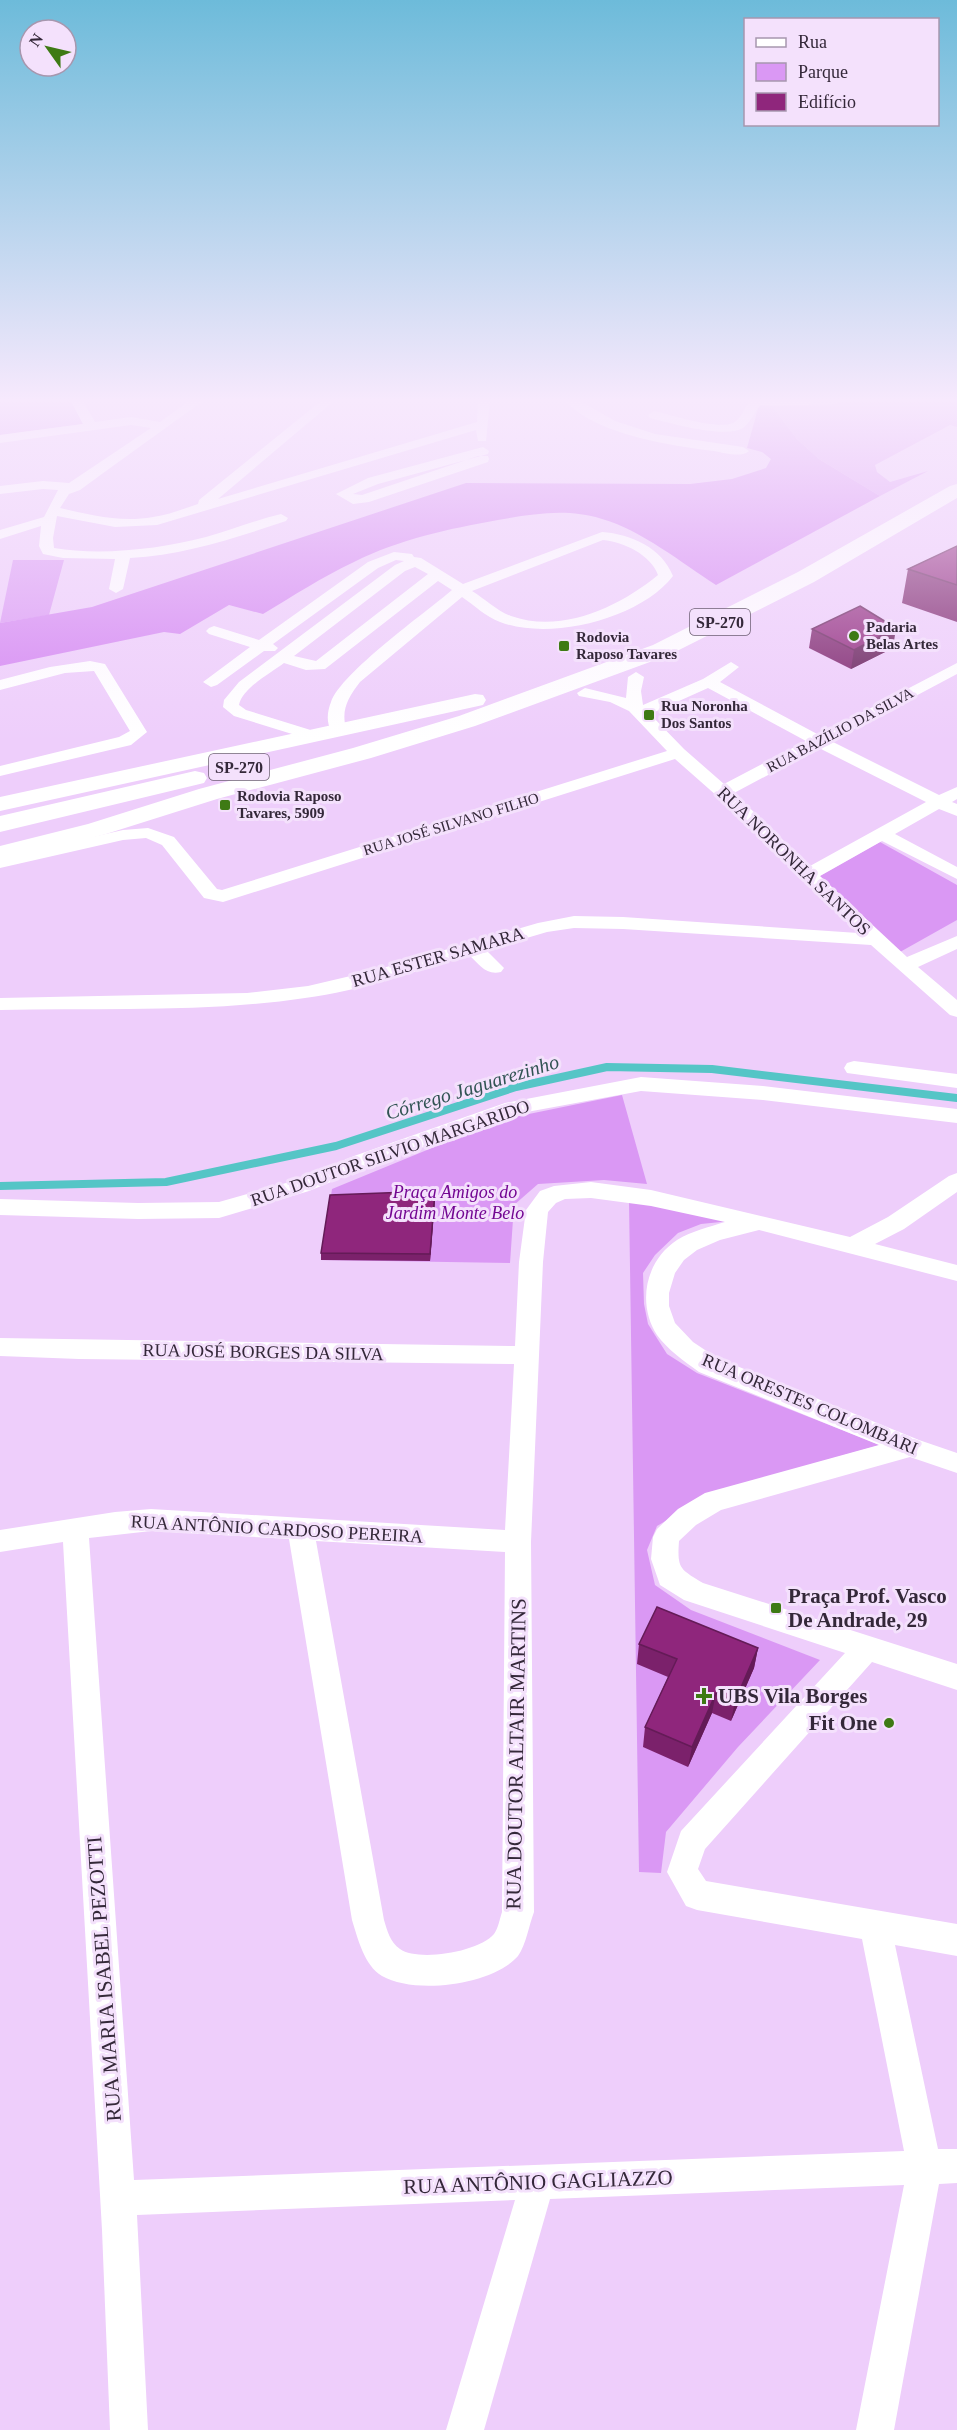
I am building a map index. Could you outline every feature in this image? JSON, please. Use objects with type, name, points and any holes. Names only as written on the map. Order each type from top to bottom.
[{"type":"highway","name":"SP-270","points":[[0,854],[97,829],[208,794],[362,753],[471,710],[701,610],[764,578],[875,514]]},
{"type":"highway","name":"SP-270","points":[[0,824],[471,710],[661,650],[806,577],[915,514]]},
{"type":"highway","points":[[930,524],[939,514]]},
{"type":"highway","points":[[471,710],[585,693],[636,677],[736,634],[809,598],[930,524],[954,514]]},
{"type":"main road","points":[[4,802],[338,729],[471,710]]},
{"type":"street","points":[[0,535],[51,515],[132,526],[178,514]]},
{"type":"street","points":[[51,515],[45,546],[48,551],[123,555],[197,545],[281,518]]},
{"type":"street","points":[[211,681],[373,565],[394,556],[402,555],[416,561],[438,574],[461,590],[504,619],[542,626],[567,625],[590,618],[638,597],[666,576],[664,568],[654,558],[623,538],[614,535],[602,536],[461,590],[354,679],[339,700],[335,717],[338,729]]},
{"type":"street","points":[[116,589],[123,555]]},
{"type":"street","points":[[311,735],[240,713],[231,707],[232,700],[245,685],[389,575],[416,561]]},
{"type":"street","points":[[214,631],[260,645],[306,665],[319,666],[438,574]]},
{"type":"street","points":[[0,685],[65,669],[94,666],[102,671],[114,695],[139,732],[125,741],[0,771]]},
{"type":"street","points":[[636,677],[633,691],[637,710],[709,681],[731,667]]},
{"type":"street","name":"RUA BAZÍLIO DA SILVA","points":[[723,792],[957,668]]},
{"type":"street","points":[[709,681],[820,742],[957,811]]},
{"type":"street","name":"RUA NORONHA SANTOS","points":[[585,693],[614,698],[637,710],[678,753],[723,792],[876,940],[957,1011]]},
{"type":"street","name":"RUA JOSÉ SILVANO FILHO","points":[[0,863],[123,835],[148,833],[168,841],[211,894],[223,896],[678,753]]},
{"type":"street","points":[[808,875],[957,792]]},
{"type":"street","points":[[883,835],[957,874]]},
{"type":"street","name":"RUA ESTER SAMARA","points":[[0,1004],[247,999],[308,992],[380,975],[545,927],[574,922],[623,923],[876,940]]},
{"type":"street","points":[[906,965],[957,942]]},
{"type":"street","points":[[472,948],[494,968]]},
{"type":"street","points":[[854,1068],[957,1081]]},
{"type":"street","name":"RUA DOUTOR SILVIO MARGARIDO","points":[[0,1207],[138,1211],[219,1210],[302,1186],[362,1161],[512,1108],[641,1084],[763,1093],[957,1116]]},
{"type":"street","points":[[852,1246],[896,1223],[957,1181]]},
{"type":"street","name":"RUA DOUTOR ALTAIR MARTINS","points":[[301,1529],[368,1920],[376,1945],[392,1964],[419,1970],[450,1970],[484,1961],[507,1944],[518,1912],[518,1542],[533,1227],[537,1210],[548,1197],[562,1191],[591,1190],[651,1198],[759,1222]]},
{"type":"street","points":[[759,1222],[957,1273]]},
{"type":"street","name":"RUA ORESTES COLOMBARI","points":[[759,1222],[689,1244],[666,1264],[656,1291],[656,1313],[667,1331],[685,1350],[708,1365],[910,1447],[957,1463]]},
{"type":"street","name":"RUA JOSÉ BORGES DA SILVA","points":[[0,1347],[526,1355]]},
{"type":"street","points":[[910,1447],[714,1501],[687,1517],[666,1537],[664,1559],[670,1577],[694,1592],[957,1677]]},
{"type":"street","name":"RUA ANTÔNIO CARDOSO PEREIRA","points":[[0,1541],[151,1520],[518,1542]]},
{"type":"street","name":"RUA MARIA ISABEL PEZOTTI","points":[[75,1529],[118,2198],[129,2430]]},
{"type":"street","points":[[867,1648],[692,1841],[682,1872],[697,1895],[957,1940]]},
{"type":"street","points":[[874,2430],[941,2166],[875,1926]]},
{"type":"street","name":"RUA ANTÔNIO GAGLIAZZO","points":[[118,2198],[941,2166]]},
{"type":"street","points":[[465,2430],[538,2182]]},
{"type":"green space","points":[[13,560],[64,560],[49,615],[0,623]]},
{"type":"green space","points":[[880,842],[957,885],[957,920],[900,952],[818,877]]},
{"type":"green space","name":"Praça Amigos do Jardim Monte Belo","points":[[622,1095],[647,1184],[604,1180],[538,1184],[514,1205],[510,1263],[321,1260],[332,1189],[500,1120]]},
{"type":"green space","points":[[629,1200],[731,1221],[701,1224],[678,1233],[655,1255],[643,1273],[644,1304],[648,1324],[667,1354],[697,1373],[880,1445],[715,1492],[657,1526],[647,1550],[655,1585],[691,1610],[820,1660],[738,1747],[666,1832],[661,1873],[639,1872]]},
{"type":"shaded area","points":[[371,514],[534,514],[461,527],[389,547],[330,574],[263,614],[229,605],[180,634],[164,632],[0,666],[0,623],[92,607]]},
{"type":"shaded area","points":[[579,514],[846,514],[716,585],[631,531],[617,524]]},
{"type":"building","points":[[957,546],[957,585],[908,569]]},
{"type":"building","points":[[860,606],[896,628],[854,650],[812,629]]},
{"type":"building","points":[[435,1191],[430,1254],[321,1253],[330,1195]]},
{"type":"building","name":"UBS Vila Borges","points":[[657,1607],[758,1648],[735,1701],[716,1693],[692,1747],[645,1727],[677,1659],[639,1644]]},
{"type":"waterway","name":"Córrego Jaguarezinho","points":[[0,1186],[166,1182],[336,1146],[516,1087],[607,1067],[712,1069],[957,1098]]},
{"type":"place","name":"Padaria Belas Artes","points":[[854,636]]},
{"type":"place","name":"Rodovia Raposo Tavares","points":[[564,646]]},
{"type":"place","name":"Rua Noronha Dos Santos","points":[[649,715]]},
{"type":"place","name":"Rodovia Raposo Tavares, 5909","points":[[225,805]]},
{"type":"place","name":"Praça Prof. Vasco De Andrade, 29","points":[[776,1608]]},
{"type":"place","name":"UBS Vila Borges","points":[[704,1696]]},
{"type":"place","name":"Fit One","points":[[889,1723]]}]
